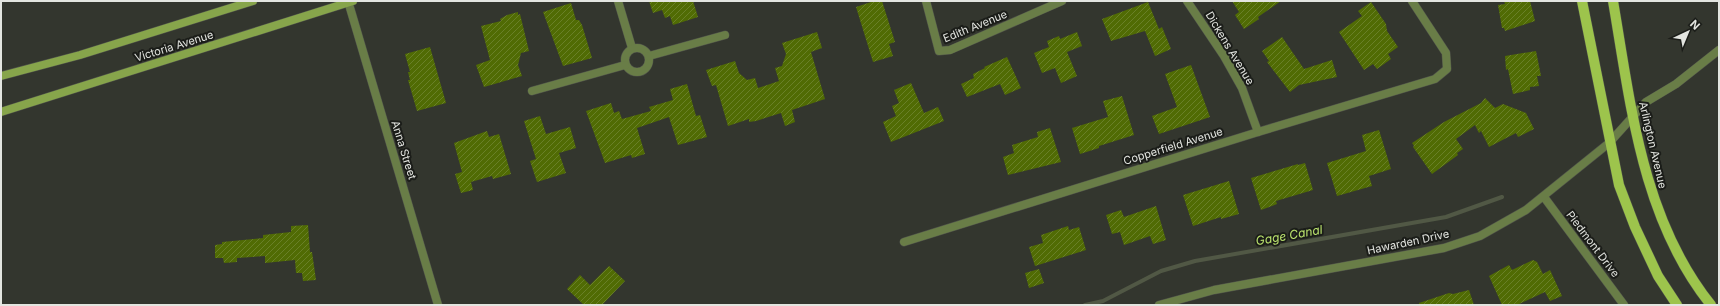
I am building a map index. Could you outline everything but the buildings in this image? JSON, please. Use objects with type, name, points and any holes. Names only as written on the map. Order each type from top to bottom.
[{"type":"main road","name":"Victoria Avenue","points":[[1,76],[80,55],[253,1]]},
{"type":"main road","name":"Victoria Avenue","points":[[1,112],[349,1]]},
{"type":"main road","points":[[1582,1],[1619,186],[1635,227],[1658,276],[1677,305]]},
{"type":"main road","name":"Arlington Avenue","points":[[1613,1],[1633,115],[1647,178],[1661,220],[1677,252],[1711,305]]},
{"type":"street","name":"Anna Street","points":[[349,1],[438,305]]},
{"type":"street","points":[[618,1],[632,48]]},
{"type":"street","name":"Edith Avenue","points":[[926,1],[939,51],[950,50],[1062,1]]},
{"type":"street","name":"Dickens Avenue","points":[[1187,1],[1224,56],[1242,88],[1258,132]]},
{"type":"street","name":"Copperfield Avenue","points":[[904,242],[1258,132],[1436,79],[1446,69],[1446,53],[1412,1]]},
{"type":"street","points":[[649,56],[725,35]]},
{"type":"street","points":[[632,48],[642,48],[649,56],[649,66],[642,72],[632,72],[625,65],[625,55],[632,48]]},
{"type":"street","name":"Hawarden Drive","points":[[1159,305],[1214,290],[1444,248],[1480,236],[1544,197],[1609,142],[1646,102],[1676,84],[1719,50]]},
{"type":"street","points":[[532,91],[625,65]]},
{"type":"street","name":"Piedmont Drive","points":[[1544,197],[1624,305]]},
{"type":"waterway","name":"Gage Canal","points":[[1085,305],[1103,301],[1161,271],[1195,261],[1446,217],[1502,197]]}]
